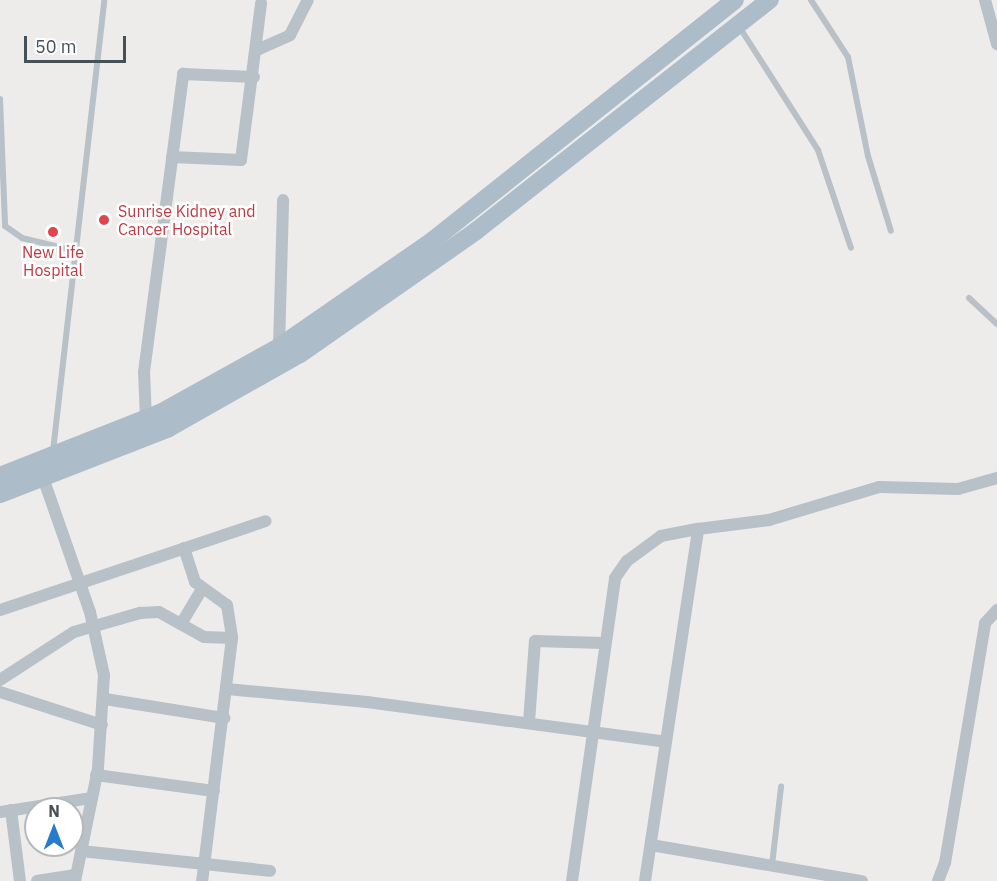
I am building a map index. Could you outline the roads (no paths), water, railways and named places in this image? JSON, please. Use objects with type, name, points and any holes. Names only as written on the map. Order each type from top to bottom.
[{"type":"main road","points":[[0,494],[45,467],[146,418],[279,348],[432,241],[735,0]]},
{"type":"main road","points":[[0,476],[45,467],[169,428],[309,348],[467,238],[770,0]]},
{"type":"main road","points":[[647,69],[660,85]]},
{"type":"street","points":[[257,50],[290,35],[308,0]]},
{"type":"street","points":[[985,0],[997,44]]},
{"type":"street","points":[[172,157],[239,163],[254,77],[261,3]]},
{"type":"street","points":[[146,418],[144,372],[185,71],[254,77]]},
{"type":"street","points":[[279,348],[283,200]]},
{"type":"street","points":[[45,467],[93,625],[105,699],[96,775],[84,837]]},
{"type":"street","points":[[572,881],[603,643],[620,568],[661,536],[769,520],[879,487],[958,489],[997,478]]},
{"type":"street","points":[[0,610],[266,521]]},
{"type":"street","points":[[645,881],[698,529]]},
{"type":"street","points":[[184,548],[202,590],[223,598],[232,638],[224,718],[202,881]]},
{"type":"street","points":[[181,624],[202,590]]},
{"type":"street","points":[[940,880],[985,623],[997,610]]},
{"type":"street","points":[[0,680],[61,639],[93,625],[150,612],[181,624],[204,637],[232,638]]},
{"type":"street","points":[[529,722],[535,641],[603,643]]},
{"type":"street","points":[[227,689],[529,722],[665,742]]},
{"type":"street","points":[[0,692],[102,725]]},
{"type":"street","points":[[105,699],[224,718]]},
{"type":"street","points":[[96,775],[214,791]]},
{"type":"street","points":[[20,881],[5,811],[92,798]]},
{"type":"street","points":[[651,845],[862,881]]},
{"type":"street","points":[[84,851],[270,871]]},
{"type":"street","points":[[37,881],[76,878],[80,857]]},
{"type":"lane","points":[[45,467],[76,251],[104,0]]},
{"type":"lane","points":[[811,0],[848,57],[868,156],[891,231]]},
{"type":"lane","points":[[737,24],[818,150],[851,248]]},
{"type":"lane","points":[[0,99],[4,226],[22,238],[76,251]]},
{"type":"lane","points":[[969,298],[997,324]]},
{"type":"lane","points":[[772,866],[781,787]]},
{"type":"place","name":"Sunrise Kidney and Cancer Hospital","points":[[104,220]]},
{"type":"place","name":"New Life Hospital","points":[[53,232]]}]
